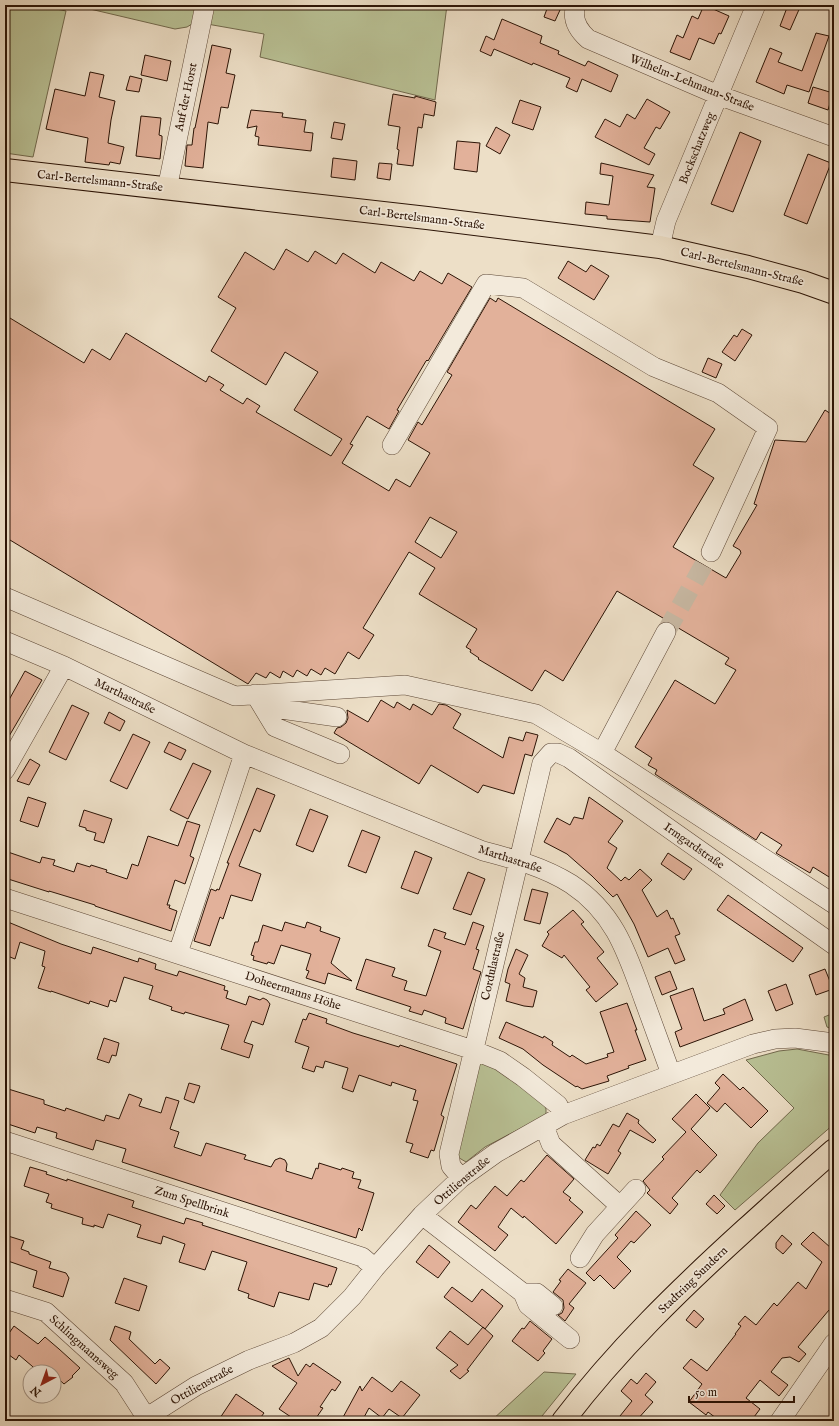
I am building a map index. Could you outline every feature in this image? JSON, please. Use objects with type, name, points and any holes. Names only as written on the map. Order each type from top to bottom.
[{"type":"main road","name":"Carl-Bertelsmann-Straße","points":[[5,170],[435,219],[660,247],[748,267],[803,282],[834,293]]},
{"type":"main road","name":"Stadtring Sundern","points":[[563,1421],[580,1398],[645,1326],[702,1269],[834,1150]]},
{"type":"street","name":"Auf der Horst","points":[[167,188],[205,5]]},
{"type":"street","name":"Wilhelm-Lehmann-Straße","points":[[576,5],[574,10],[574,18],[581,33],[588,39],[718,95],[834,137]]},
{"type":"street","name":"Bockschatzweg","points":[[660,247],[666,221],[756,5]]},
{"type":"street","points":[[392,445],[486,284],[523,288],[654,368],[718,393],[768,428],[711,552]]},
{"type":"street","points":[[5,597],[235,696],[405,686],[536,714],[602,753],[834,904]]},
{"type":"street","points":[[602,753],[666,632]]},
{"type":"street","name":"Marthastraße","points":[[5,641],[64,666],[244,754],[483,851],[519,860],[548,871],[572,885],[598,906],[617,933],[630,959],[671,1074]]},
{"type":"street","points":[[5,770],[64,666]]},
{"type":"street","points":[[258,694],[274,708],[337,717]]},
{"type":"street","points":[[258,694],[275,727],[340,754]]},
{"type":"street","name":"Cordulastraße","points":[[462,1178],[451,1166],[449,1154],[542,763],[551,753]]},
{"type":"street","name":"Irmgardstraße","points":[[551,753],[558,753],[569,758],[834,945]]},
{"type":"street","points":[[178,953],[244,754]]},
{"type":"street","name":"Doheermanns Höhe","points":[[5,898],[474,1050],[500,1061],[523,1077],[558,1105],[564,1115]]},
{"type":"street","name":"Ottilienstraße","points":[[144,1419],[196,1386],[249,1360],[294,1343],[321,1328],[352,1297],[375,1268],[422,1215],[462,1178],[496,1153],[564,1115],[753,1044],[775,1039],[795,1038],[834,1043]]},
{"type":"street","points":[[544,1126],[551,1144],[620,1206]]},
{"type":"street","name":"Zum Spellbrink","points":[[5,1142],[362,1257],[375,1268]]},
{"type":"street","points":[[580,1258],[595,1234],[636,1189]]},
{"type":"street","points":[[422,1215],[523,1293],[528,1305],[570,1338]]},
{"type":"street","points":[[523,1293],[537,1293],[553,1306]]},
{"type":"street","name":"Schlingmannsweg","points":[[5,1299],[46,1312],[124,1384],[144,1419]]},
{"type":"street","points":[[780,1421],[834,1343]]},
{"type":"green space","points":[[5,5],[38,5],[66,11],[33,157],[5,153]]},
{"type":"green space","points":[[73,5],[199,5],[197,21],[187,27],[175,29]]},
{"type":"green space","points":[[210,5],[447,5],[435,100],[260,57],[264,34],[207,24]]},
{"type":"green space","points":[[834,1013],[834,1030],[827,1027],[824,1017]]},
{"type":"green space","points":[[797,1049],[834,1056],[834,1124],[735,1210],[720,1195],[758,1143],[794,1108],[746,1060],[779,1051]]},
{"type":"green space","points":[[480,1061],[506,1075],[536,1096],[543,1103],[546,1109],[546,1115],[485,1147],[466,1162],[456,1156]]},
{"type":"green space","points":[[544,1372],[576,1374],[538,1421],[491,1421]]},
{"type":"building","points":[[704,5],[729,16],[721,34],[719,33],[714,44],[699,38],[690,60],[670,52],[677,35],[683,38],[692,16],[698,19]]},
{"type":"building","points":[[788,5],[801,5],[790,30],[780,26]]},
{"type":"building","points":[[548,6],[560,10],[555,21],[544,17]]},
{"type":"building","points":[[502,19],[542,36],[540,43],[559,51],[558,54],[585,66],[588,61],[618,75],[611,92],[582,79],[577,92],[566,87],[570,78],[533,63],[532,65],[494,49],[491,56],[480,51],[486,36],[494,40]]},
{"type":"building","points":[[816,33],[829,36],[809,92],[787,85],[784,94],[756,82],[770,48],[782,53],[778,62],[802,71]]},
{"type":"building","points":[[212,45],[231,49],[226,73],[235,75],[228,108],[221,107],[218,124],[208,122],[203,168],[185,166],[187,145],[192,145],[194,128]]},
{"type":"building","points":[[145,55],[171,61],[167,81],[141,75]]},
{"type":"building","points":[[90,72],[104,75],[99,97],[115,101],[108,143],[124,147],[120,164],[110,162],[109,165],[85,162],[88,138],[46,129],[55,89],[85,96]]},
{"type":"building","points":[[130,76],[142,79],[139,92],[126,90]]},
{"type":"building","points":[[813,87],[833,93],[828,110],[808,103]]},
{"type":"building","points":[[393,94],[415,98],[415,96],[436,102],[434,116],[424,114],[422,128],[418,127],[413,166],[397,164],[399,150],[397,149],[400,127],[388,125]]},
{"type":"building","points":[[647,99],[670,112],[660,129],[656,127],[644,148],[655,154],[649,165],[595,137],[605,119],[620,127],[627,114],[635,119]]},
{"type":"building","points":[[520,100],[541,107],[533,130],[512,123]]},
{"type":"building","points":[[251,110],[283,113],[282,117],[306,120],[304,132],[313,133],[311,151],[258,145],[259,137],[255,136],[257,126],[247,128]]},
{"type":"building","points":[[141,116],[161,118],[159,135],[162,136],[160,159],[136,156]]},
{"type":"building","points":[[334,122],[345,124],[342,140],[331,138]]},
{"type":"building","points":[[496,127],[510,135],[500,154],[486,146]]},
{"type":"building","points":[[740,132],[761,141],[733,212],[711,204]]},
{"type":"building","points":[[457,141],[480,143],[477,172],[454,169]]},
{"type":"building","points":[[808,154],[831,163],[807,224],[784,215]]},
{"type":"building","points":[[333,158],[357,161],[355,180],[331,177]]},
{"type":"building","points":[[379,163],[392,164],[390,180],[377,178]]},
{"type":"building","points":[[601,163],[654,175],[647,187],[655,188],[650,222],[607,219],[607,216],[585,214],[586,202],[609,205],[613,176],[600,174]]},
{"type":"building","points":[[286,249],[308,262],[315,251],[336,264],[343,253],[375,273],[381,262],[414,281],[420,271],[442,284],[448,273],[472,287],[397,410],[399,411],[389,429],[367,416],[350,444],[353,445],[342,463],[389,491],[396,479],[410,487],[430,453],[408,440],[418,422],[422,425],[452,375],[447,372],[490,298],[496,302],[498,298],[715,429],[693,465],[714,478],[673,547],[726,578],[741,553],[740,550],[733,546],[757,505],[754,504],[775,440],[806,442],[825,410],[834,416],[834,880],[813,867],[810,873],[776,853],[782,845],[761,832],[756,840],[655,774],[657,770],[648,765],[652,758],[635,747],[675,680],[715,704],[736,670],[725,664],[729,658],[617,591],[563,681],[545,670],[532,691],[478,659],[479,658],[470,652],[471,650],[466,647],[477,629],[419,594],[435,568],[409,552],[363,628],[374,635],[359,659],[348,652],[335,674],[325,668],[321,675],[311,669],[307,676],[297,670],[293,677],[283,671],[280,678],[270,672],[266,678],[256,673],[248,684],[5,537],[5,315],[84,363],[92,349],[110,360],[126,333],[206,382],[209,376],[224,385],[220,390],[243,404],[247,398],[260,406],[256,412],[331,456],[342,439],[294,410],[318,372],[285,352],[266,385],[211,351],[236,308],[218,297],[245,252],[274,270]],"holes":[[[430,517],[457,532],[441,558],[415,542]]]},
{"type":"building","points":[[568,261],[586,272],[591,265],[609,276],[594,300],[558,278]]},
{"type":"building","points":[[742,329],[752,335],[735,361],[722,352],[734,335],[737,337]]},
{"type":"building","points":[[708,358],[722,364],[716,378],[702,372]]},
{"type":"building","points":[[25,671],[42,680],[5,743],[5,707]]},
{"type":"building","points":[[381,700],[394,708],[397,702],[410,710],[413,704],[432,715],[439,704],[446,705],[461,714],[453,728],[503,758],[509,737],[523,741],[526,732],[538,735],[532,756],[525,754],[514,794],[483,785],[478,793],[431,765],[419,784],[334,733],[337,728],[346,723],[348,718],[347,710],[368,722]]},
{"type":"building","points":[[72,705],[89,713],[66,760],[49,752]]},
{"type":"building","points":[[109,712],[125,721],[120,731],[104,723]]},
{"type":"building","points":[[133,734],[150,742],[127,789],[110,781]]},
{"type":"building","points":[[169,742],[186,750],[181,760],[164,752]]},
{"type":"building","points":[[30,759],[40,765],[29,785],[17,781]]},
{"type":"building","points":[[193,763],[211,771],[188,819],[170,810]]},
{"type":"building","points":[[257,788],[275,795],[260,832],[254,829],[239,866],[261,874],[252,901],[231,895],[223,919],[220,917],[210,946],[194,941],[211,889],[216,891],[217,889],[219,890],[229,863],[227,863]]},
{"type":"building","points":[[28,797],[46,803],[38,827],[20,821]]},
{"type":"building","points":[[589,797],[623,821],[608,842],[617,848],[607,868],[621,881],[625,877],[629,880],[640,869],[652,880],[642,890],[657,917],[667,910],[671,919],[673,918],[680,934],[675,936],[685,960],[675,964],[668,948],[648,957],[634,924],[617,894],[613,897],[567,854],[544,842],[557,818],[570,825],[574,817],[583,819]]},
{"type":"building","points":[[310,809],[328,816],[313,852],[296,845]]},
{"type":"building","points":[[84,810],[112,819],[104,843],[94,840],[96,833],[79,826]]},
{"type":"building","points":[[187,821],[200,825],[190,856],[194,858],[185,884],[175,880],[167,905],[170,905],[169,908],[177,911],[171,931],[95,905],[5,878],[5,851],[40,863],[42,857],[55,860],[53,865],[74,872],[77,863],[90,867],[91,865],[127,879],[132,864],[138,866],[148,836],[178,846]]},
{"type":"building","points":[[362,830],[380,837],[366,873],[348,866]]},
{"type":"building","points":[[415,851],[432,858],[418,894],[401,888]]},
{"type":"building","points":[[668,853],[692,869],[684,880],[661,864]]},
{"type":"building","points":[[468,872],[485,879],[471,915],[453,909]]},
{"type":"building","points":[[532,889],[548,893],[540,924],[524,920]]},
{"type":"building","points":[[728,895],[803,948],[793,962],[717,910]]},
{"type":"building","points":[[573,910],[584,922],[581,924],[604,952],[597,958],[618,984],[596,1002],[586,990],[590,987],[564,955],[562,958],[542,946],[549,934],[547,932]]},
{"type":"building","points":[[8,922],[61,944],[91,954],[93,947],[138,962],[139,958],[156,964],[155,969],[177,976],[179,971],[225,986],[224,990],[228,991],[226,998],[246,1005],[249,996],[260,1000],[263,998],[267,1000],[270,1004],[263,1025],[252,1021],[244,1042],[253,1045],[249,1058],[221,1049],[229,1025],[185,1012],[184,1014],[171,1010],[172,1007],[149,999],[153,986],[124,977],[116,1002],[110,1000],[108,1007],[90,1001],[89,1004],[38,988],[45,967],[42,966],[45,951],[20,942],[15,959],[5,955],[5,930]]},
{"type":"building","points":[[285,922],[305,928],[307,922],[321,927],[320,931],[340,938],[331,963],[352,981],[328,973],[325,984],[306,978],[309,971],[306,970],[311,954],[281,945],[274,964],[268,962],[267,964],[253,960],[254,956],[251,955],[255,942],[258,942],[263,925],[282,931]]},
{"type":"building","points":[[473,922],[484,926],[476,949],[479,950],[473,969],[481,972],[463,1029],[445,1023],[446,1018],[424,1010],[422,1015],[409,1011],[411,1007],[356,989],[366,959],[395,968],[392,976],[407,981],[404,990],[426,996],[441,951],[428,946],[434,929],[446,933],[444,938],[465,945]]},
{"type":"building","points":[[516,949],[528,955],[519,974],[525,978],[523,987],[537,991],[533,1007],[506,1001],[510,984],[505,982],[508,969]]},
{"type":"building","points":[[825,969],[833,989],[816,995],[809,975]]},
{"type":"building","points":[[670,971],[677,989],[662,995],[655,977]]},
{"type":"building","points":[[786,984],[793,1004],[776,1011],[768,991]]},
{"type":"building","points":[[693,988],[704,1021],[725,1014],[723,1009],[745,999],[753,1020],[680,1047],[675,1032],[682,1029],[670,996]]},
{"type":"building","points":[[627,1003],[646,1060],[628,1066],[629,1068],[607,1076],[609,1081],[582,1089],[577,1086],[576,1087],[543,1065],[523,1049],[499,1038],[506,1022],[543,1038],[544,1036],[553,1042],[552,1045],[570,1057],[572,1055],[586,1064],[608,1057],[607,1054],[614,1052],[600,1012]]},
{"type":"building","points":[[309,1013],[327,1019],[326,1023],[353,1033],[399,1047],[400,1045],[457,1064],[441,1115],[444,1117],[434,1151],[431,1150],[428,1158],[410,1152],[413,1144],[406,1142],[418,1101],[413,1100],[416,1090],[392,1082],[391,1086],[359,1075],[353,1092],[342,1088],[348,1068],[325,1061],[323,1068],[316,1066],[314,1072],[302,1068],[309,1047],[295,1042],[303,1019],[306,1020]]},
{"type":"building","points":[[104,1038],[119,1043],[116,1056],[112,1055],[109,1063],[97,1059]]},
{"type":"building","points":[[723,1074],[740,1090],[743,1087],[768,1111],[751,1128],[725,1103],[717,1112],[707,1103],[720,1088],[715,1083]]},
{"type":"building","points":[[189,1083],[200,1086],[194,1103],[184,1099]]},
{"type":"building","points":[[5,1088],[44,1100],[44,1104],[65,1111],[66,1108],[104,1121],[106,1115],[119,1119],[129,1094],[142,1099],[139,1106],[161,1113],[166,1097],[179,1101],[170,1129],[179,1132],[174,1147],[201,1156],[206,1143],[246,1155],[244,1159],[271,1167],[275,1160],[280,1158],[285,1160],[287,1164],[286,1171],[312,1179],[316,1168],[318,1169],[319,1163],[341,1170],[342,1168],[354,1172],[352,1178],[361,1180],[358,1188],[374,1193],[362,1231],[359,1228],[356,1238],[122,1162],[126,1149],[96,1140],[93,1150],[56,1138],[57,1133],[37,1127],[35,1133],[5,1123]]},
{"type":"building","points":[[696,1094],[710,1108],[691,1129],[717,1155],[700,1173],[697,1170],[672,1198],[678,1204],[670,1214],[647,1193],[650,1190],[643,1181],[664,1159],[662,1157],[686,1132],[672,1119]]},
{"type":"building","points":[[627,1113],[639,1120],[638,1123],[656,1140],[653,1143],[630,1130],[618,1151],[621,1153],[608,1174],[585,1160],[593,1147],[595,1148],[597,1144],[600,1146],[613,1124],[619,1127]]},
{"type":"building","points":[[547,1155],[574,1179],[563,1192],[571,1198],[569,1200],[583,1212],[556,1244],[524,1216],[523,1218],[511,1208],[498,1227],[508,1235],[495,1251],[458,1222],[471,1205],[476,1209],[495,1186],[507,1196],[521,1180],[524,1182]]},
{"type":"building","points":[[30,1167],[47,1172],[46,1174],[67,1181],[67,1179],[134,1201],[132,1207],[184,1224],[186,1218],[203,1223],[202,1225],[337,1268],[331,1285],[329,1284],[328,1287],[314,1283],[309,1300],[279,1292],[274,1307],[248,1298],[249,1294],[238,1290],[247,1262],[212,1251],[205,1270],[179,1262],[185,1244],[163,1236],[161,1244],[137,1237],[141,1225],[108,1214],[103,1228],[94,1225],[94,1227],[82,1224],[83,1218],[51,1208],[52,1204],[46,1202],[49,1194],[24,1186]]},
{"type":"building","points":[[714,1195],[725,1206],[717,1214],[706,1204]]},
{"type":"building","points":[[636,1211],[651,1225],[634,1243],[631,1241],[617,1257],[631,1271],[614,1289],[600,1275],[594,1281],[586,1273],[618,1238],[615,1235]]},
{"type":"building","points":[[813,1232],[831,1248],[834,1242],[834,1305],[798,1347],[806,1354],[799,1362],[790,1357],[782,1358],[771,1372],[788,1385],[779,1396],[760,1380],[746,1398],[760,1409],[751,1421],[720,1421],[708,1412],[706,1415],[689,1402],[702,1384],[683,1368],[691,1359],[707,1371],[736,1334],[741,1326],[738,1324],[745,1316],[756,1325],[774,1303],[777,1306],[798,1282],[806,1289],[822,1262],[801,1244]]},
{"type":"building","points":[[5,1235],[24,1241],[21,1249],[29,1252],[29,1254],[51,1262],[49,1268],[66,1273],[69,1278],[63,1297],[33,1287],[37,1271],[5,1260],[9,1248],[5,1247]]},
{"type":"building","points":[[782,1235],[792,1244],[783,1254],[776,1248],[776,1243]]},
{"type":"building","points":[[429,1245],[450,1262],[438,1278],[416,1262]]},
{"type":"building","points":[[568,1269],[586,1283],[569,1304],[574,1308],[565,1321],[558,1315],[562,1313],[564,1308],[563,1300],[553,1292],[561,1281],[559,1280]]},
{"type":"building","points":[[124,1278],[147,1286],[139,1311],[115,1303]]},
{"type":"building","points":[[452,1287],[472,1302],[482,1289],[503,1306],[485,1329],[444,1297]]},
{"type":"building","points":[[694,1310],[704,1319],[696,1328],[686,1320]]},
{"type":"building","points":[[530,1321],[552,1339],[543,1351],[545,1353],[538,1361],[512,1341],[522,1328],[524,1329]]},
{"type":"building","points":[[14,1326],[38,1344],[45,1337],[80,1368],[72,1376],[73,1377],[64,1384],[62,1382],[62,1364],[30,1364],[19,1355],[16,1360],[5,1352],[5,1339]]},
{"type":"building","points":[[115,1326],[131,1332],[129,1339],[155,1364],[160,1359],[170,1368],[156,1384],[110,1340]]},
{"type":"building","points":[[483,1327],[493,1336],[467,1370],[469,1371],[460,1379],[450,1371],[458,1365],[436,1348],[450,1331],[468,1345]]},
{"type":"building","points":[[289,1358],[298,1376],[306,1364],[310,1367],[313,1363],[341,1382],[335,1391],[332,1389],[320,1407],[323,1408],[314,1421],[297,1421],[279,1409],[297,1383],[272,1366]]},
{"type":"building","points":[[646,1373],[656,1382],[645,1395],[653,1402],[636,1421],[616,1421],[632,1401],[621,1391],[631,1379],[637,1384]]},
{"type":"building","points":[[372,1377],[392,1392],[401,1381],[420,1395],[402,1418],[389,1409],[382,1418],[369,1408],[362,1421],[341,1421],[360,1386],[362,1391]]},
{"type":"building","points":[[236,1394],[264,1413],[258,1421],[218,1421]]},
{"type":"tunnel","points":[[666,632],[711,552]]}]
